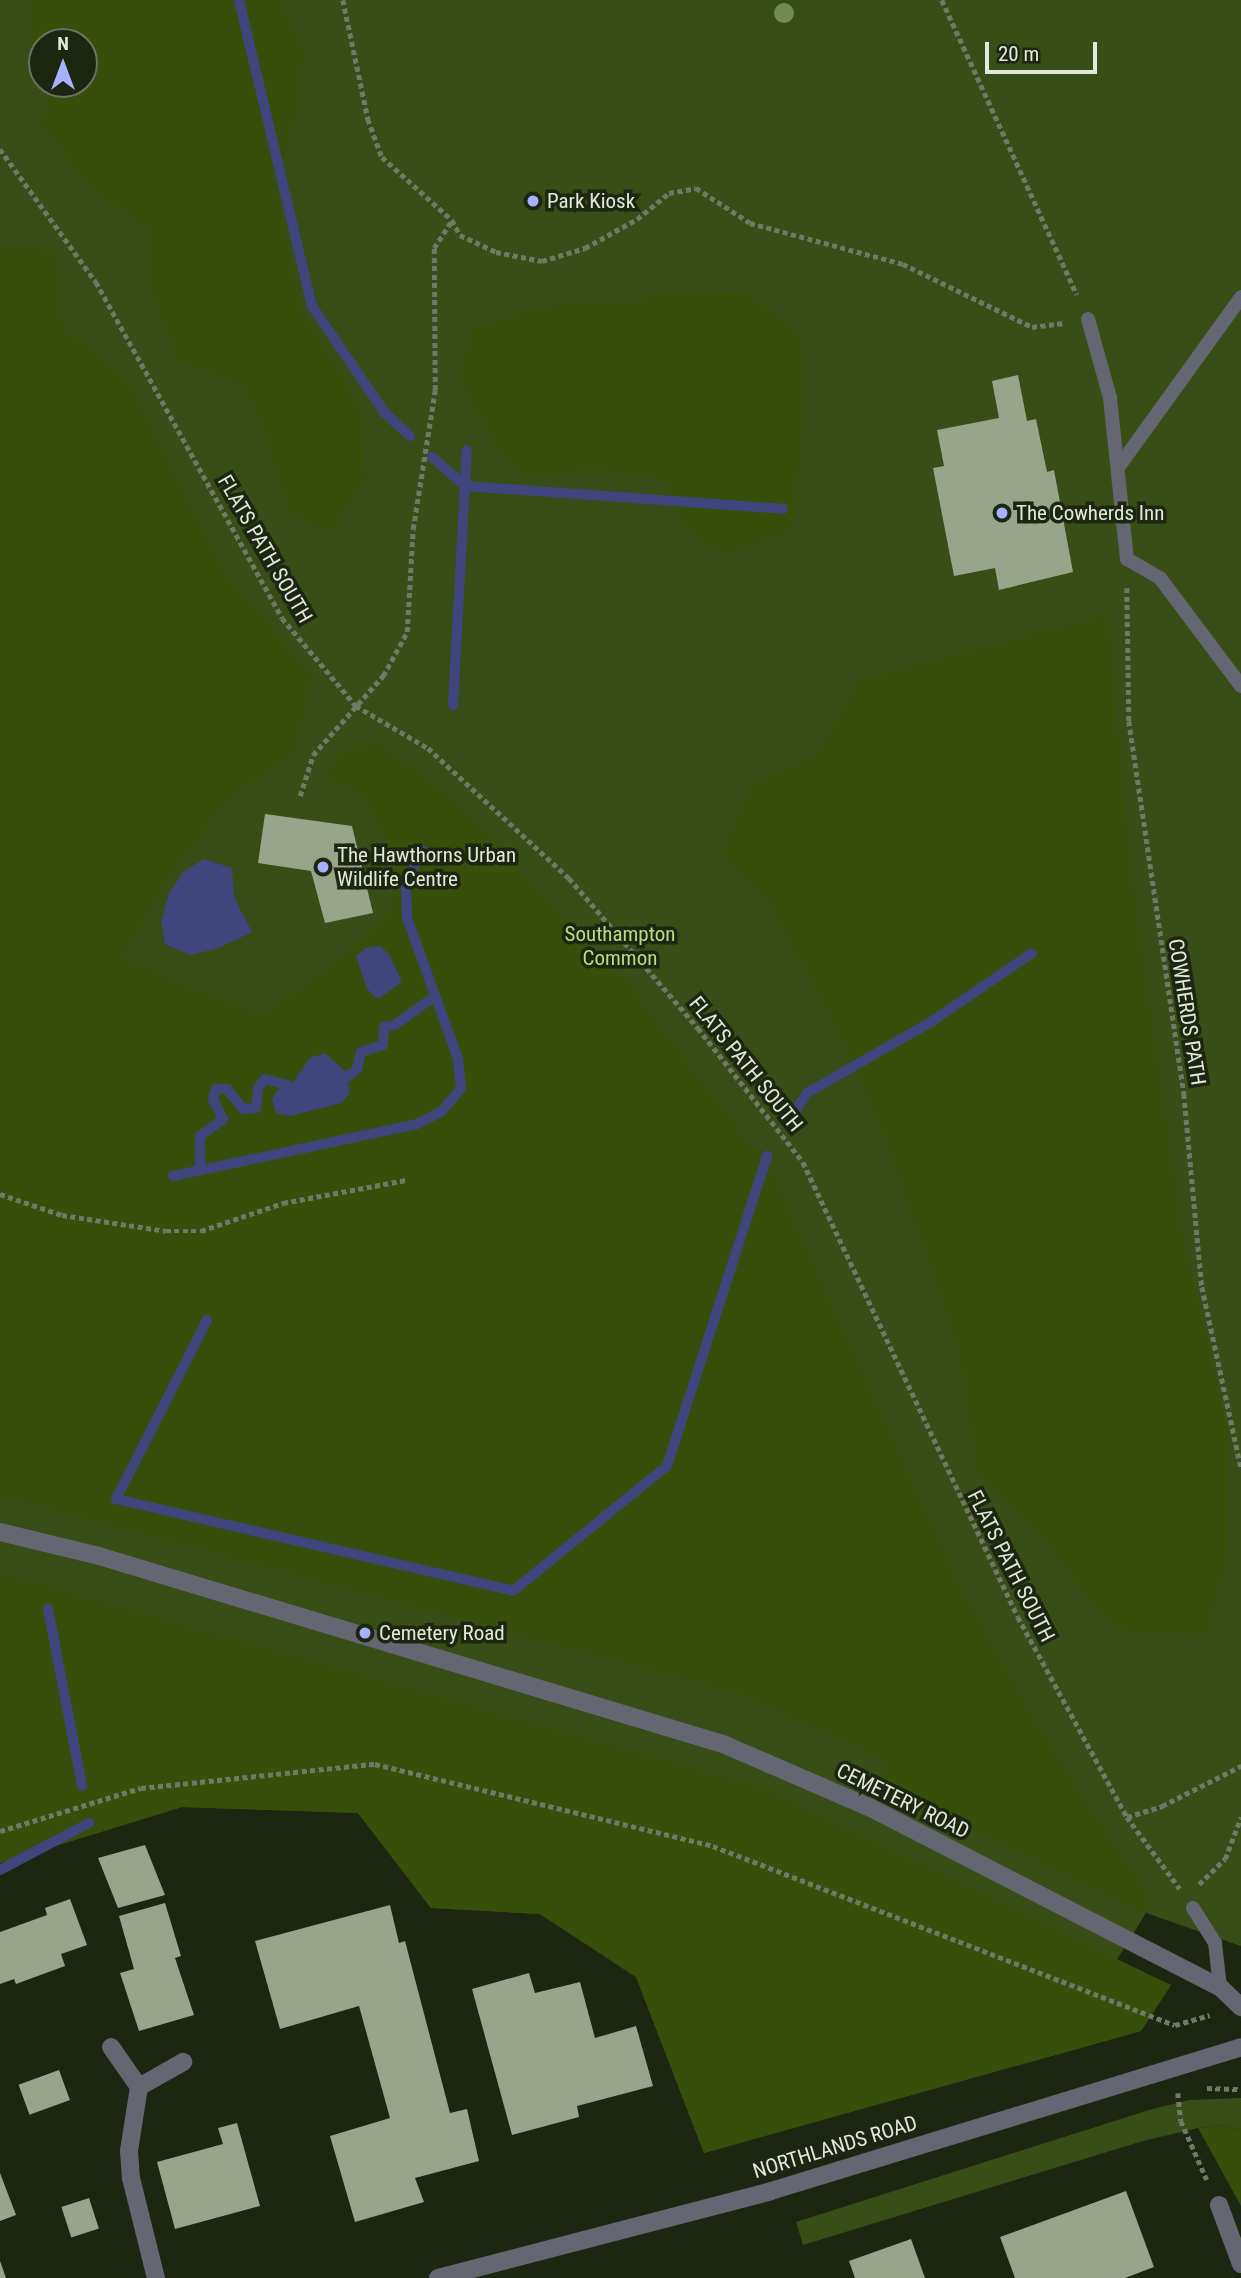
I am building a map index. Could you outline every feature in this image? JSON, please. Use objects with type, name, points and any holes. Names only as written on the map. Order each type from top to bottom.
[{"type":"street","name":"CEMETERY ROAD","points":[[0,1532],[99,1556],[723,1744],[871,1808],[1220,1987],[1241,2007]]},
{"type":"street","points":[[111,2047],[139,2087],[128,2151],[131,2178],[156,2278]]},
{"type":"street","name":"NORTHLANDS ROAD","points":[[438,2278],[771,2191],[1241,2048]]},
{"type":"street","points":[[139,2087],[183,2062]]},
{"type":"street","points":[[1219,2205],[1241,2264]]},
{"type":"lane","points":[[1120,465],[1241,298]]},
{"type":"lane","points":[[1088,319],[1110,398],[1120,465],[1127,559],[1160,578],[1241,686]]},
{"type":"lane","points":[[1189,1902],[1215,1943],[1220,1987]]},
{"type":"path","points":[[342,0],[368,119],[382,157],[452,220],[460,235],[496,252],[542,261],[595,242],[637,219],[669,193],[695,188],[750,223],[903,264],[1032,327],[1088,319],[942,0]]},
{"type":"path","name":"FLATS PATH SOUTH","points":[[0,149],[96,282],[282,618],[356,706],[428,748],[569,878],[698,1028],[803,1162],[971,1524],[1127,1817],[1189,1902]]},
{"type":"path","points":[[300,796],[313,755],[383,676],[407,632],[413,529],[435,390],[435,248],[452,220]]},
{"type":"path","name":"COWHERDS PATH","points":[[1127,559],[1129,721],[1184,1094],[1202,1287],[1241,1468]]},
{"type":"path","points":[[0,1194],[62,1214],[166,1231],[201,1231],[283,1203],[406,1180]]},
{"type":"path","points":[[0,1831],[141,1788],[376,1764],[713,1846],[1175,2025]]},
{"type":"path","points":[[1127,1817],[1162,1806],[1241,1766]]},
{"type":"path","points":[[1195,1887],[1225,1859],[1241,1817]]},
{"type":"path","points":[[1203,2087],[1241,2090]]},
{"type":"path","points":[[1178,2092],[1181,2122],[1219,2205]]},
{"type":"green space","name":"Southampton Common","points":[[0,0],[1241,0],[1241,1946],[1146,1913],[1116,1961],[1171,1985],[1141,2031],[704,2153],[636,1977],[540,1914],[431,1908],[358,1813],[182,1807],[0,1863]]},
{"type":"green space","points":[[33,0],[280,0],[303,52],[296,111],[276,188],[300,310],[341,373],[361,416],[366,479],[329,533],[289,510],[263,423],[244,385],[179,360],[150,284],[148,228],[90,187],[41,122],[48,98],[98,98],[98,28],[32,28]]},
{"type":"green space","points":[[0,248],[55,251],[62,327],[128,382],[226,576],[311,677],[293,752],[231,795],[176,864],[120,959],[263,1017],[345,957],[392,912],[395,853],[363,795],[325,776],[338,756],[376,742],[449,797],[628,985],[772,1174],[960,1587],[1039,1729],[1148,1896],[1146,1913],[879,1783],[890,1761],[740,1693],[0,1495]]},
{"type":"green space","points":[[674,291],[747,292],[802,341],[802,429],[792,531],[722,553],[688,529],[665,479],[594,468],[524,476],[489,433],[458,372],[475,327],[559,305],[617,306]]},
{"type":"green space","points":[[1108,615],[1127,844],[1181,1230],[1228,1433],[1228,1546],[1206,1636],[1115,1629],[1033,1525],[978,1472],[959,1349],[884,1134],[846,1045],[766,896],[723,854],[752,784],[817,757],[860,681]]},
{"type":"green space","points":[[0,1574],[760,1788],[1171,1985],[1141,2031],[704,2153],[636,1977],[540,1914],[431,1908],[358,1813],[182,1807],[0,1863]]},
{"type":"green space","points":[[1241,2098],[1241,2130],[1223,2125],[1143,2141],[803,2245],[796,2222],[1149,2110],[1189,2100]]},
{"type":"green space","points":[[1223,2125],[1241,2130],[1241,2206],[1198,2128]]},
{"type":"water","points":[[204,859],[232,868],[234,897],[252,932],[219,948],[190,955],[165,944],[161,921],[169,894],[183,872]]},
{"type":"water","points":[[380,946],[389,954],[402,982],[378,999],[367,989],[356,956],[365,948]]},
{"type":"water","points":[[325,1053],[345,1071],[350,1093],[341,1103],[290,1116],[276,1113],[272,1099],[278,1090],[294,1081],[310,1058]]},
{"type":"building","name":"The Cowherds Inn","points":[[1018,375],[1027,421],[1036,419],[1047,472],[1054,470],[1073,572],[999,590],[995,568],[954,576],[933,468],[944,466],[937,430],[999,418],[992,381]]},
{"type":"building","name":"The Hawthorns Urban Wildlife Centre","points":[[265,814],[352,826],[373,913],[325,923],[311,871],[258,863]]},
{"type":"building","points":[[145,1845],[165,1895],[118,1908],[98,1858]]},
{"type":"building","points":[[70,1899],[87,1945],[61,1954],[65,1966],[16,1984],[14,1979],[0,1984],[0,1932],[47,1915],[45,1908]]},
{"type":"building","points":[[165,1903],[181,1956],[175,1958],[194,2015],[139,2031],[120,1973],[134,1969],[119,1916]]},
{"type":"building","points":[[390,1905],[399,1943],[405,1941],[450,2113],[467,2109],[479,2161],[415,2178],[424,2202],[355,2222],[330,2136],[390,2118],[359,2006],[280,2029],[255,1941]]},
{"type":"building","points":[[529,1973],[535,1993],[580,1982],[595,2038],[636,2026],[653,2086],[577,2106],[579,2117],[512,2135],[472,1989]]},
{"type":"building","points":[[59,2070],[70,2100],[30,2115],[19,2085]]},
{"type":"building","points":[[237,2123],[260,2206],[175,2229],[157,2162],[223,2144],[218,2128]]},
{"type":"building","points":[[0,2173],[16,2215],[0,2221]]},
{"type":"building","points":[[1126,2191],[1154,2267],[1125,2278],[1015,2278],[1000,2237]]},
{"type":"building","points":[[89,2198],[99,2228],[71,2237],[61,2207]]},
{"type":"building","points":[[911,2239],[925,2278],[855,2278],[849,2261]]},
{"type":"building","points":[[0,2261],[6,2278],[0,2278]]},
{"type":"waterway","points":[[239,0],[312,306],[385,413],[410,436]]},
{"type":"waterway","points":[[453,705],[467,450]]},
{"type":"waterway","points":[[432,457],[465,486],[783,509]]},
{"type":"waterway","points":[[173,1176],[417,1124],[442,1111],[461,1088],[458,1059],[407,917],[406,884],[422,850]]},
{"type":"waterway","points":[[794,1113],[807,1093],[931,1022],[1032,953]]},
{"type":"waterway","points":[[347,1077],[357,1069],[361,1052],[383,1045],[384,1027],[395,1025],[435,996]]},
{"type":"waterway","points":[[200,1171],[200,1136],[223,1119],[213,1099],[216,1089],[227,1089],[243,1109],[256,1108],[258,1088],[265,1079],[287,1085]]},
{"type":"waterway","points":[[207,1320],[116,1499],[513,1591],[667,1466],[767,1156]]},
{"type":"waterway","points":[[48,1609],[82,1786]]},
{"type":"waterway","points":[[0,1870],[89,1823]]},
{"type":"place","name":"Park Kiosk","points":[[533,201]]},
{"type":"place","name":"The Cowherds Inn","points":[[1002,513]]},
{"type":"place","name":"The Hawthorns Urban Wildlife Centre","points":[[323,867]]},
{"type":"place","name":"Cemetery Road","points":[[365,1633]]}]
